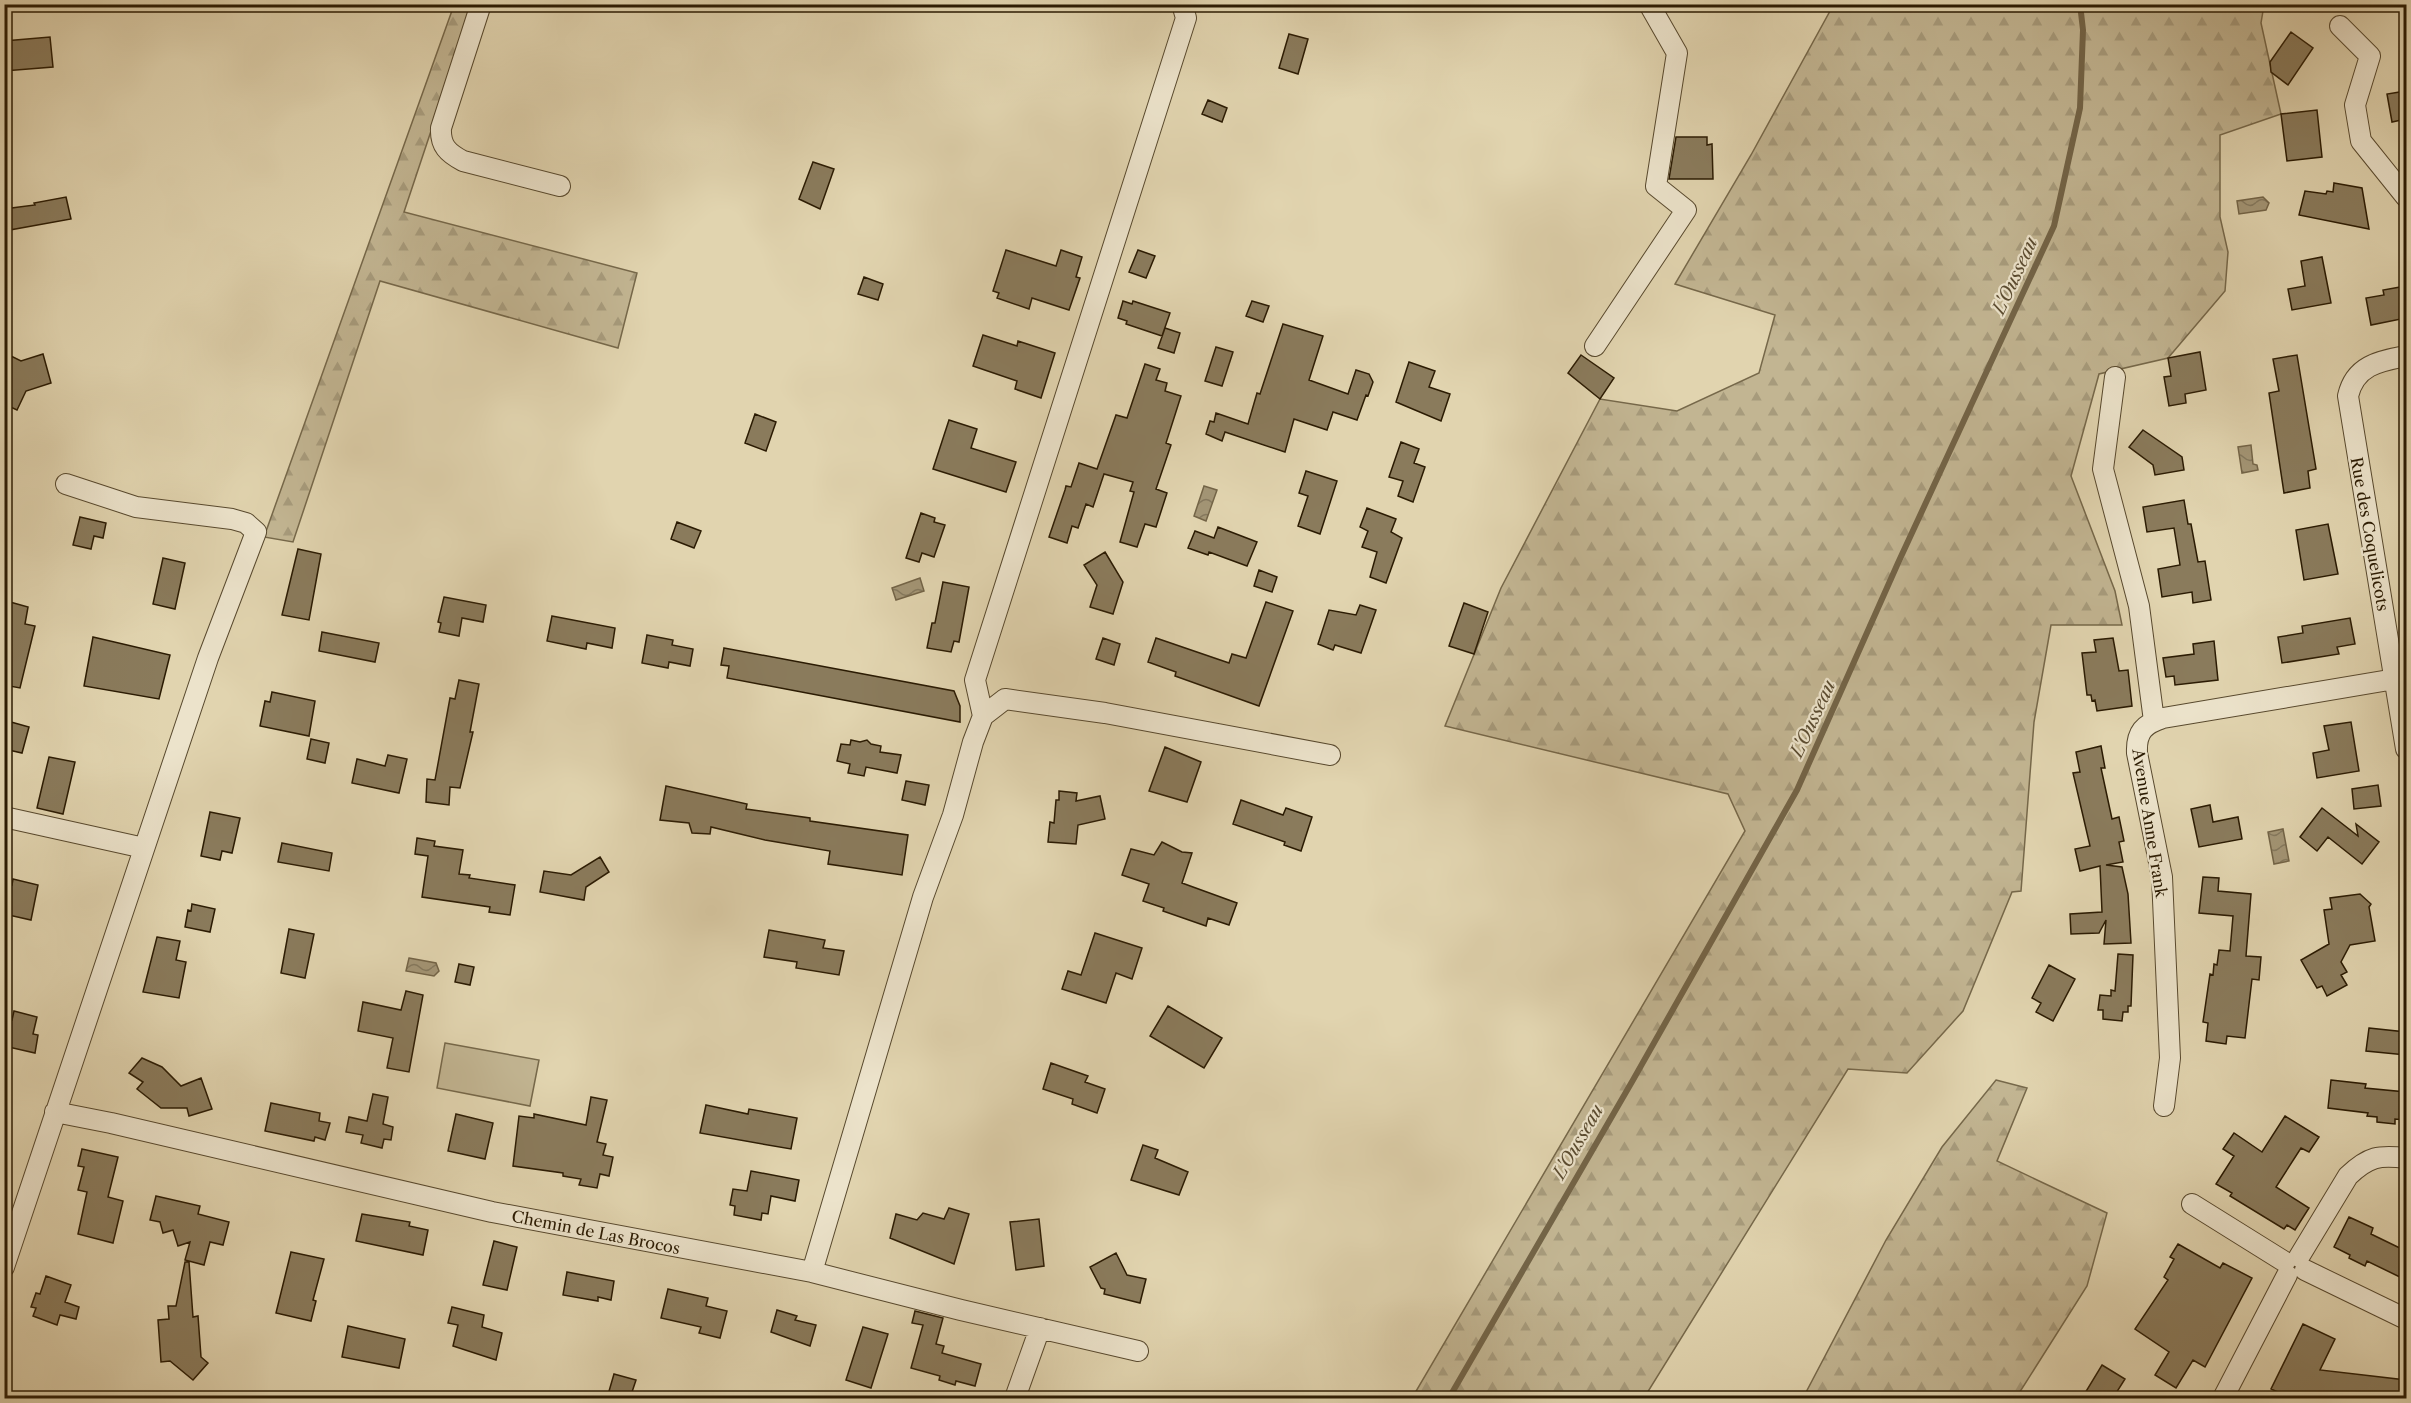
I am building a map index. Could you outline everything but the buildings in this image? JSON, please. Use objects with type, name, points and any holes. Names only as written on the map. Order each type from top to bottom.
[{"type":"street","points":[[481,4],[441,128],[444,147],[450,154],[463,161],[560,186]]},
{"type":"street","points":[[983,716],[975,680],[1186,18],[1182,4]]},
{"type":"street","points":[[1595,346],[1686,210],[1656,186],[1677,53],[1649,4]]},
{"type":"street","points":[[2340,26],[2370,56],[2355,105],[2361,141],[2406,197]]},
{"type":"street","name":"Rue des Coquelicots","points":[[2406,356],[2369,365],[2352,383],[2348,396],[2406,749]]},
{"type":"street","points":[[2115,377],[2103,469],[2139,606],[2154,721],[2395,679]]},
{"type":"street","points":[[4,1267],[208,658],[255,532],[246,523],[232,519],[136,507],[66,484]]},
{"type":"street","points":[[812,1272],[923,897],[953,815],[973,742],[983,716],[1005,699],[1105,713],[1330,755]]},
{"type":"street","name":"Avenue Anne Frank","points":[[2154,721],[2141,729],[2136,742],[2162,877],[2170,1058],[2164,1106]]},
{"type":"street","points":[[4,818],[144,848]]},
{"type":"street","name":"Chemin de Las Brocos","points":[[55,1112],[492,1212],[812,1272],[1138,1351]]},
{"type":"street","points":[[2223,1398],[2294,1266],[2348,1176],[2359,1165],[2371,1158],[2385,1156],[2406,1158]]},
{"type":"street","points":[[2192,1203],[2294,1266],[2406,1319]]},
{"type":"street","points":[[1015,1398],[1040,1328]]},
{"type":"green space","points":[[454,5],[473,5],[404,212],[637,273],[618,348],[380,281],[293,542],[264,537]]},
{"type":"green space","points":[[1831,5],[2264,5],[2261,23],[2281,114],[2220,135],[2220,217],[2228,252],[2225,291],[2168,358],[2099,374],[2071,476],[2115,591],[2122,625],[2051,625],[2034,722],[2021,891],[2012,892],[1963,1011],[1907,1073],[1848,1069],[1644,1398],[1412,1398],[1745,831],[1728,794],[1445,726],[1501,588],[1600,399],[1677,411],[1759,373],[1775,315],[1675,284],[1751,155],[1830,11]]},
{"type":"green space","points":[[445,1043],[539,1060],[530,1106],[437,1088]]},
{"type":"green space","points":[[1996,1080],[2027,1088],[1997,1161],[2107,1213],[2087,1286],[2016,1398],[1803,1398],[1886,1240],[1942,1147]]},
{"type":"water","points":[[2263,197],[2269,203],[2266,210],[2239,214],[2237,201]]},
{"type":"water","points":[[2251,445],[2253,464],[2257,465],[2258,470],[2242,473],[2238,447]]},
{"type":"water","points":[[1204,486],[1217,490],[1206,521],[1194,516]]},
{"type":"water","points":[[920,578],[924,591],[896,600],[892,588]]},
{"type":"water","points":[[2283,829],[2289,861],[2274,864],[2268,832]]},
{"type":"water","points":[[409,958],[436,963],[439,971],[434,976],[406,971]]},
{"type":"waterway","name":"L'Ousseau","points":[[1449,1398],[1797,790],[1898,563],[2054,226],[2080,108],[2083,30],[2080,4]]}]
